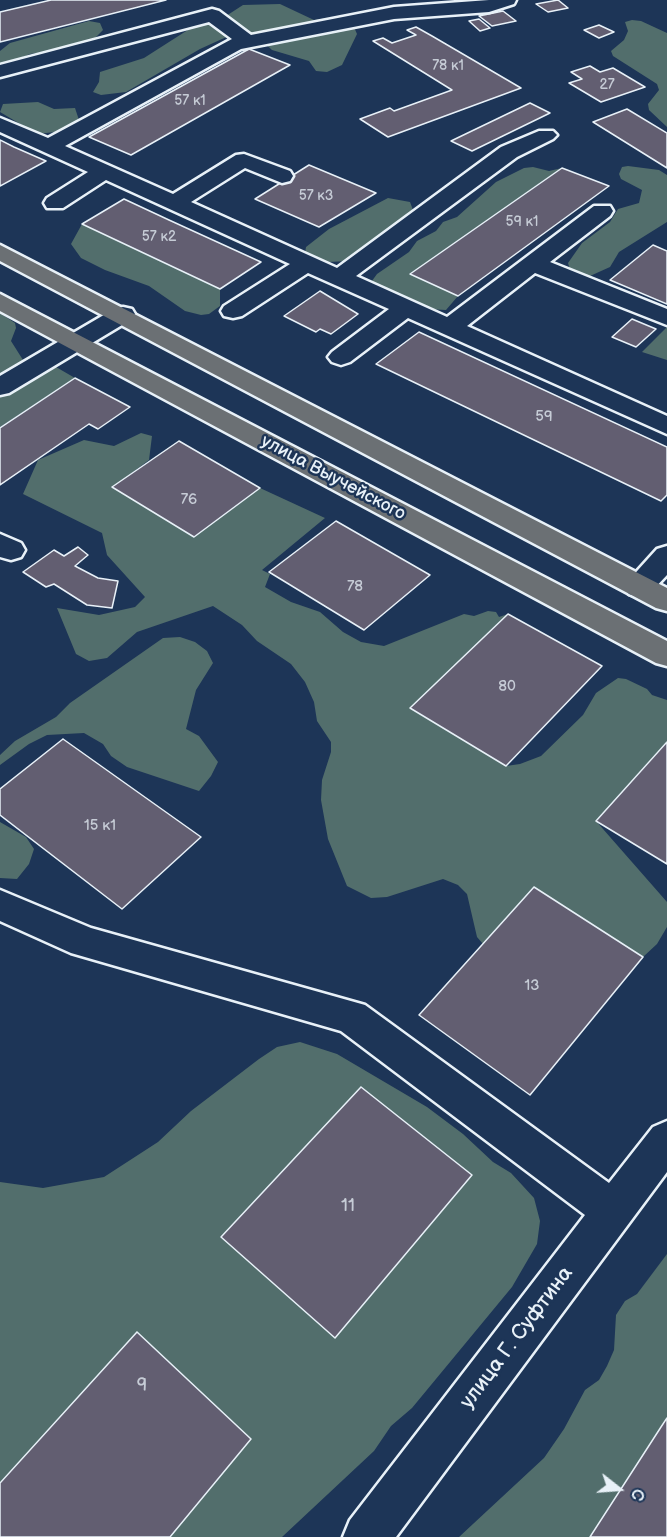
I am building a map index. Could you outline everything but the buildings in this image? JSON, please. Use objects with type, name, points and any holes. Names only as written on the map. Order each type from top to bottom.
[{"type":"main road","points":[[0,252],[123,314],[667,601]]},
{"type":"main road","name":"улица Выучейского","points":[[0,301],[68,347],[667,655]]},
{"type":"street","points":[[49,146],[235,44],[394,13],[489,6],[507,0]]},
{"type":"street","points":[[0,71],[212,15],[247,41]]},
{"type":"street","points":[[0,124],[667,426]]},
{"type":"street","points":[[339,277],[509,152],[546,135]]},
{"type":"street","points":[[174,202],[244,160],[282,176]]},
{"type":"street","points":[[55,203],[105,171]]},
{"type":"street","points":[[450,327],[602,211]]},
{"type":"street","points":[[233,311],[307,263]]},
{"type":"street","points":[[533,264],[667,318]]},
{"type":"street","points":[[341,357],[406,308]]},
{"type":"street","points":[[0,387],[123,314]]},
{"type":"street","points":[[639,587],[667,556]]},
{"type":"street","points":[[0,905],[84,942],[352,1017],[613,1211]]},
{"type":"street","name":"улица Г. Суфтина","points":[[367,1537],[667,1140]]},
{"type":"green space","points":[[280,4],[314,20],[342,16],[350,18],[357,34],[342,65],[327,72],[316,71],[309,61],[272,50],[256,35],[233,34],[200,49],[126,92],[101,95],[93,92],[99,82],[100,72],[144,58],[194,26],[226,16],[243,5]]},
{"type":"green space","points":[[89,21],[100,23],[103,30],[91,42],[74,48],[30,54],[0,67],[0,51],[10,43]]},
{"type":"green space","points":[[641,21],[667,33],[667,127],[649,110],[648,104],[659,90],[657,84],[613,56],[611,51],[624,40],[628,31],[625,22]]},
{"type":"green space","points":[[38,102],[54,109],[75,108],[79,120],[64,131],[37,134],[0,112],[3,104]]},
{"type":"green space","points":[[533,167],[549,171],[562,168],[411,274],[458,296],[446,310],[427,309],[369,285],[377,274],[409,252],[417,241],[436,231],[443,222],[457,217],[496,182],[524,168]]},
{"type":"green space","points":[[622,167],[659,170],[667,175],[667,222],[619,252],[610,267],[590,276],[571,273],[568,263],[582,243],[610,222],[618,209],[639,203],[642,190],[621,179],[619,174]]},
{"type":"green space","points":[[388,198],[410,202],[413,210],[364,246],[349,261],[328,262],[305,253],[306,247],[329,229]]},
{"type":"green space","points":[[82,224],[220,289],[220,306],[209,314],[201,315],[185,311],[149,286],[105,270],[81,258],[71,244]]},
{"type":"green space","points":[[0,313],[15,323],[16,328],[11,341],[23,360],[56,367],[75,378],[0,427]]},
{"type":"green space","points":[[667,327],[667,360],[642,352]]},
{"type":"green space","points":[[141,433],[152,436],[149,460],[113,487],[194,537],[260,488],[325,518],[262,570],[270,574],[265,587],[291,602],[320,612],[343,632],[361,642],[384,646],[464,614],[474,616],[488,611],[496,612],[499,617],[508,614],[410,708],[506,766],[520,764],[541,756],[583,715],[596,693],[618,678],[626,679],[647,689],[652,695],[667,700],[667,742],[596,821],[667,902],[667,927],[657,944],[643,957],[534,887],[483,944],[477,937],[467,894],[458,885],[443,879],[387,897],[371,898],[347,886],[328,839],[321,800],[322,780],[331,752],[331,742],[317,721],[314,702],[305,682],[291,664],[257,641],[242,625],[213,606],[137,632],[107,658],[89,661],[76,654],[57,608],[99,615],[135,607],[145,597],[107,555],[102,533],[23,494],[38,460],[84,440],[114,446]]},
{"type":"green space","points":[[180,637],[195,642],[207,651],[213,663],[196,690],[186,729],[199,736],[218,762],[211,776],[199,791],[127,767],[111,756],[103,744],[84,733],[47,735],[29,744],[0,765],[0,755],[15,741],[56,717],[70,703],[163,638]]},
{"type":"green space","points":[[0,822],[26,837],[34,849],[29,864],[17,879],[0,878]]},
{"type":"green space","points":[[300,1042],[337,1054],[427,1107],[463,1134],[493,1162],[511,1173],[534,1198],[540,1221],[537,1244],[512,1287],[412,1408],[391,1426],[374,1451],[282,1537],[0,1537],[0,1182],[43,1188],[104,1177],[158,1142],[191,1111],[259,1059],[277,1047]]},
{"type":"green space","points":[[667,1254],[667,1537],[459,1537],[544,1458],[564,1429],[585,1390],[599,1380],[607,1366],[614,1350],[616,1315],[625,1301],[637,1294]]}]
